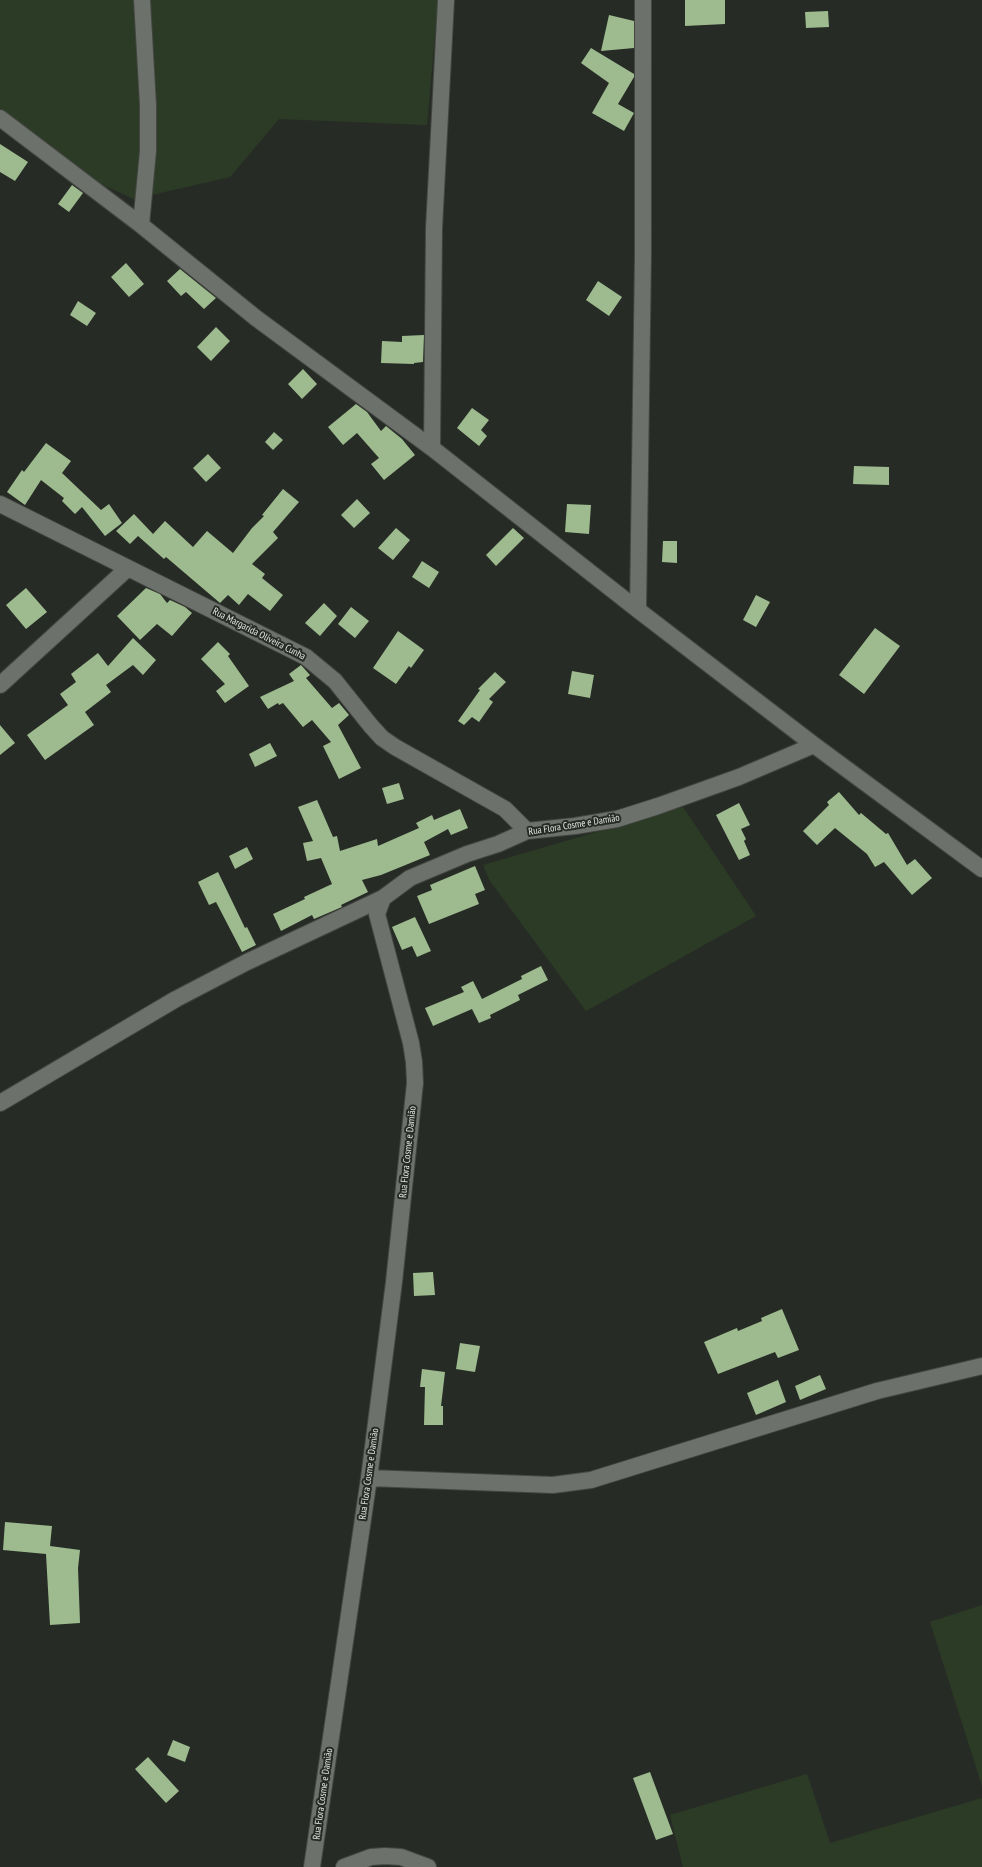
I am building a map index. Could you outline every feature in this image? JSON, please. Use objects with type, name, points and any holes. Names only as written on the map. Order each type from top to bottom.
[{"type":"street","points":[[141,225],[148,151],[148,105],[142,0]]},
{"type":"street","points":[[432,448],[434,228],[446,0]]},
{"type":"street","points":[[638,610],[643,255],[643,0]]},
{"type":"street","points":[[0,118],[141,225],[256,318],[432,448],[638,610],[814,745],[982,869]]},
{"type":"street","name":"Rua Margarida Oliveira Cunha","points":[[0,504],[306,657],[335,681],[370,726],[382,738],[395,747],[505,809],[527,831]]},
{"type":"street","points":[[0,684],[128,568]]},
{"type":"street","name":"Rua Flora Cosme e Damião","points":[[312,1867],[369,1478],[394,1282],[415,1084],[414,1062],[410,1043],[377,914],[383,898],[410,878],[467,854],[498,844],[527,831],[575,826],[617,819],[738,778],[814,745]]},
{"type":"street","points":[[0,1103],[176,999],[248,962],[383,898]]},
{"type":"street","points":[[369,1478],[553,1485],[591,1480],[877,1391],[982,1366]]},
{"type":"street","points":[[344,1867],[371,1857],[385,1856],[401,1857],[428,1867]]},
{"type":"green space","points":[[0,0],[438,0],[427,125],[279,119],[230,177],[134,199],[99,183],[0,108]]},
{"type":"green space","points":[[683,807],[756,916],[586,1011],[490,881],[483,865]]},
{"type":"green space","points":[[982,1605],[982,1786],[930,1622]]},
{"type":"green space","points":[[807,1774],[830,1843],[982,1798],[982,1867],[683,1867],[670,1815]]},
{"type":"building","points":[[685,0],[725,0],[725,24],[685,26]]},
{"type":"building","points":[[828,11],[829,27],[806,28],[805,12]]},
{"type":"building","points":[[609,15],[634,21],[634,48],[601,51]]},
{"type":"building","points":[[591,48],[634,74],[634,77],[618,104],[634,113],[624,131],[592,113],[609,83],[581,63]]},
{"type":"building","points":[[0,144],[28,162],[15,181],[0,172]]},
{"type":"building","points":[[72,185],[83,193],[69,212],[58,204]]},
{"type":"building","points":[[126,263],[144,284],[129,297],[111,277]]},
{"type":"building","points":[[180,269],[216,298],[204,309],[186,292],[181,296],[167,281]]},
{"type":"building","points":[[598,281],[622,297],[609,316],[586,300]]},
{"type":"building","points":[[78,301],[96,313],[87,326],[70,315]]},
{"type":"building","points":[[216,327],[230,341],[211,361],[197,347]]},
{"type":"building","points":[[424,335],[423,362],[414,364],[381,363],[382,341],[402,342],[402,336]]},
{"type":"building","points":[[303,369],[317,384],[302,399],[288,384]]},
{"type":"building","points":[[356,404],[367,412],[381,431],[386,426],[402,439],[415,455],[384,480],[371,464],[379,458],[357,433],[343,445],[328,427]]},
{"type":"building","points":[[472,408],[489,420],[481,430],[487,436],[479,446],[457,428]]},
{"type":"building","points":[[274,432],[283,440],[273,450],[265,442]]},
{"type":"building","points":[[46,443],[71,461],[62,473],[101,510],[109,504],[122,523],[105,536],[82,507],[75,514],[62,501],[64,498],[41,480],[25,505],[7,492],[22,470],[24,472]]},
{"type":"building","points":[[208,454],[221,468],[206,482],[193,468]]},
{"type":"building","points":[[854,466],[889,467],[889,485],[853,484]]},
{"type":"building","points":[[283,489],[299,502],[273,532],[278,538],[252,564],[265,574],[262,578],[283,595],[270,611],[248,594],[239,605],[228,595],[220,603],[166,557],[164,559],[138,536],[130,544],[116,531],[134,514],[153,534],[165,521],[193,547],[207,531],[233,553],[252,528],[264,516],[262,515]]},
{"type":"building","points":[[357,499],[370,513],[354,528],[341,515]]},
{"type":"building","points":[[567,504],[591,505],[589,534],[565,532]]},
{"type":"building","points":[[396,528],[410,540],[393,560],[378,548]]},
{"type":"building","points":[[513,528],[524,538],[496,566],[486,555]]},
{"type":"building","points":[[663,541],[677,541],[677,563],[662,562]]},
{"type":"building","points":[[422,561],[439,572],[429,588],[412,577]]},
{"type":"building","points":[[26,588],[47,612],[26,629],[6,605]]},
{"type":"building","points":[[146,588],[160,594],[167,603],[170,600],[185,607],[192,613],[172,636],[157,624],[140,640],[117,616]]},
{"type":"building","points":[[756,595],[770,602],[756,627],[743,620]]},
{"type":"building","points":[[324,603],[337,616],[320,636],[305,623]]},
{"type":"building","points":[[351,607],[369,621],[355,638],[338,624]]},
{"type":"building","points":[[875,628],[900,646],[864,694],[839,675]]},
{"type":"building","points":[[398,631],[424,650],[411,668],[409,666],[396,684],[373,668]]},
{"type":"building","points":[[133,638],[156,660],[143,675],[133,665],[106,685],[111,692],[85,712],[94,725],[45,760],[27,735],[68,705],[60,694],[76,682],[71,674],[98,653],[108,666]]},
{"type":"building","points":[[218,642],[230,654],[228,656],[249,686],[225,703],[216,691],[225,684],[201,659]]},
{"type":"building","points":[[301,665],[310,675],[306,678],[332,708],[339,703],[349,715],[338,725],[361,768],[339,779],[323,746],[331,742],[312,720],[303,727],[283,703],[279,705],[278,703],[268,709],[260,697],[294,681],[289,674]]},
{"type":"building","points":[[572,671],[594,675],[590,698],[568,694]]},
{"type":"building","points":[[495,672],[506,682],[489,699],[493,702],[479,722],[472,717],[464,725],[458,721],[480,690],[478,689]]},
{"type":"building","points":[[0,725],[15,743],[0,755]]},
{"type":"building","points":[[270,743],[277,756],[255,767],[249,754]]},
{"type":"building","points":[[399,783],[404,799],[387,804],[382,788]]},
{"type":"building","points":[[839,792],[859,815],[861,813],[886,834],[888,833],[907,865],[915,859],[932,878],[912,895],[884,862],[875,867],[867,854],[835,828],[817,845],[803,831],[829,805],[827,802]]},
{"type":"building","points":[[317,800],[333,837],[337,836],[340,851],[377,839],[378,846],[419,828],[416,823],[432,815],[434,820],[460,809],[468,828],[451,835],[448,829],[424,842],[430,855],[381,875],[362,880],[368,892],[341,905],[342,907],[314,919],[312,915],[281,931],[273,914],[332,884],[321,858],[307,861],[303,843],[313,841],[298,807]]},
{"type":"building","points":[[739,803],[750,825],[741,829],[746,839],[744,841],[750,855],[739,860],[716,815]]},
{"type":"building","points":[[247,847],[253,859],[235,869],[229,856]]},
{"type":"building","points":[[475,866],[485,890],[475,894],[479,904],[429,924],[417,896],[432,890],[430,885]]},
{"type":"building","points":[[218,872],[245,928],[247,927],[256,945],[242,952],[216,902],[209,905],[198,882]]},
{"type":"building","points":[[415,917],[431,951],[417,957],[412,946],[402,950],[392,927]]},
{"type":"building","points":[[541,966],[548,980],[518,995],[520,1000],[490,1015],[491,1018],[479,1023],[472,1009],[433,1026],[425,1008],[464,992],[461,987],[473,981],[482,999],[522,979],[521,976]]},
{"type":"building","points":[[433,1272],[435,1295],[414,1296],[413,1273]]},
{"type":"building","points":[[782,1309],[799,1350],[778,1358],[775,1352],[718,1374],[704,1342],[737,1328],[738,1331],[762,1321],[761,1318]]},
{"type":"building","points":[[460,1343],[480,1346],[475,1372],[456,1369]]},
{"type":"building","points":[[422,1369],[445,1372],[441,1406],[443,1406],[443,1425],[424,1425],[425,1387],[420,1387]]},
{"type":"building","points":[[820,1375],[826,1389],[800,1400],[795,1386]]},
{"type":"building","points":[[778,1380],[786,1402],[756,1415],[747,1393]]},
{"type":"building","points":[[5,1522],[52,1526],[50,1546],[80,1550],[78,1568],[80,1623],[50,1625],[46,1554],[3,1550]]},
{"type":"building","points":[[173,1740],[190,1747],[185,1762],[167,1755]]},
{"type":"building","points":[[148,1757],[179,1791],[166,1803],[135,1769]]},
{"type":"building","points":[[650,1772],[673,1834],[656,1840],[633,1778]]}]
